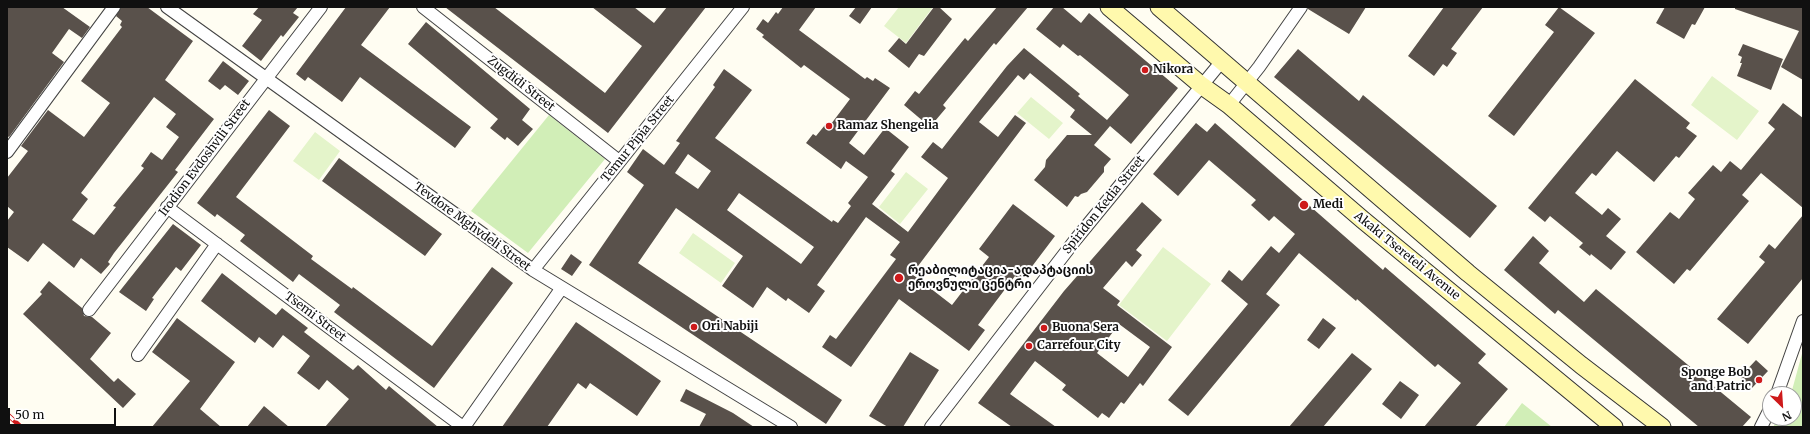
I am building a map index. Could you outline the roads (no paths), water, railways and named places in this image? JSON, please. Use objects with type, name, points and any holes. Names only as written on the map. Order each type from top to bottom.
[{"type":"main road","name":"Akaki Tsereteli Avenue","points":[[1109,7],[1201,85],[1230,105],[1363,220],[1614,427]]},
{"type":"main road","points":[[1159,7],[1468,273],[1581,365],[1662,427]]},
{"type":"street","points":[[7,152],[114,7]]},
{"type":"street","name":"Tevdore Mghvdeli Street","points":[[167,7],[561,289],[791,427]]},
{"type":"street","name":"Irodion Evdoshvili Street","points":[[89,310],[321,7]]},
{"type":"street","name":"Zugdidi Street","points":[[423,7],[619,161]]},
{"type":"street","name":"Temur Pipia Street","points":[[533,270],[743,7]]},
{"type":"street","points":[[1230,105],[1248,83],[1301,7]]},
{"type":"street","name":"Spiridon Kedia Street","points":[[931,427],[1076,239],[1222,61]]},
{"type":"street","name":"Tsemi Street","points":[[167,207],[463,427]]},
{"type":"street","points":[[138,355],[217,244]]},
{"type":"street","points":[[463,427],[561,289]]},
{"type":"street","points":[[1780,386],[1803,321]]},
{"type":"railway","points":[[7,414],[21,427]]},
{"type":"place","name":"Nikora","points":[[1145,70]]},
{"type":"place","name":"Ramaz Shengelia","points":[[829,126]]},
{"type":"place","name":"Medi","points":[[1304,205]]},
{"type":"place","name":"რეაბილიტაცია-ადაპტაციის ეროვნული ცენტრი","points":[[899,278]]},
{"type":"place","name":"Ori Nabiji","points":[[694,327]]},
{"type":"place","name":"Buona Sera","points":[[1044,328]]},
{"type":"place","name":"Carrefour City","points":[[1029,346]]},
{"type":"place","name":"Sponge Bob and Patric","points":[[1759,380]]}]
